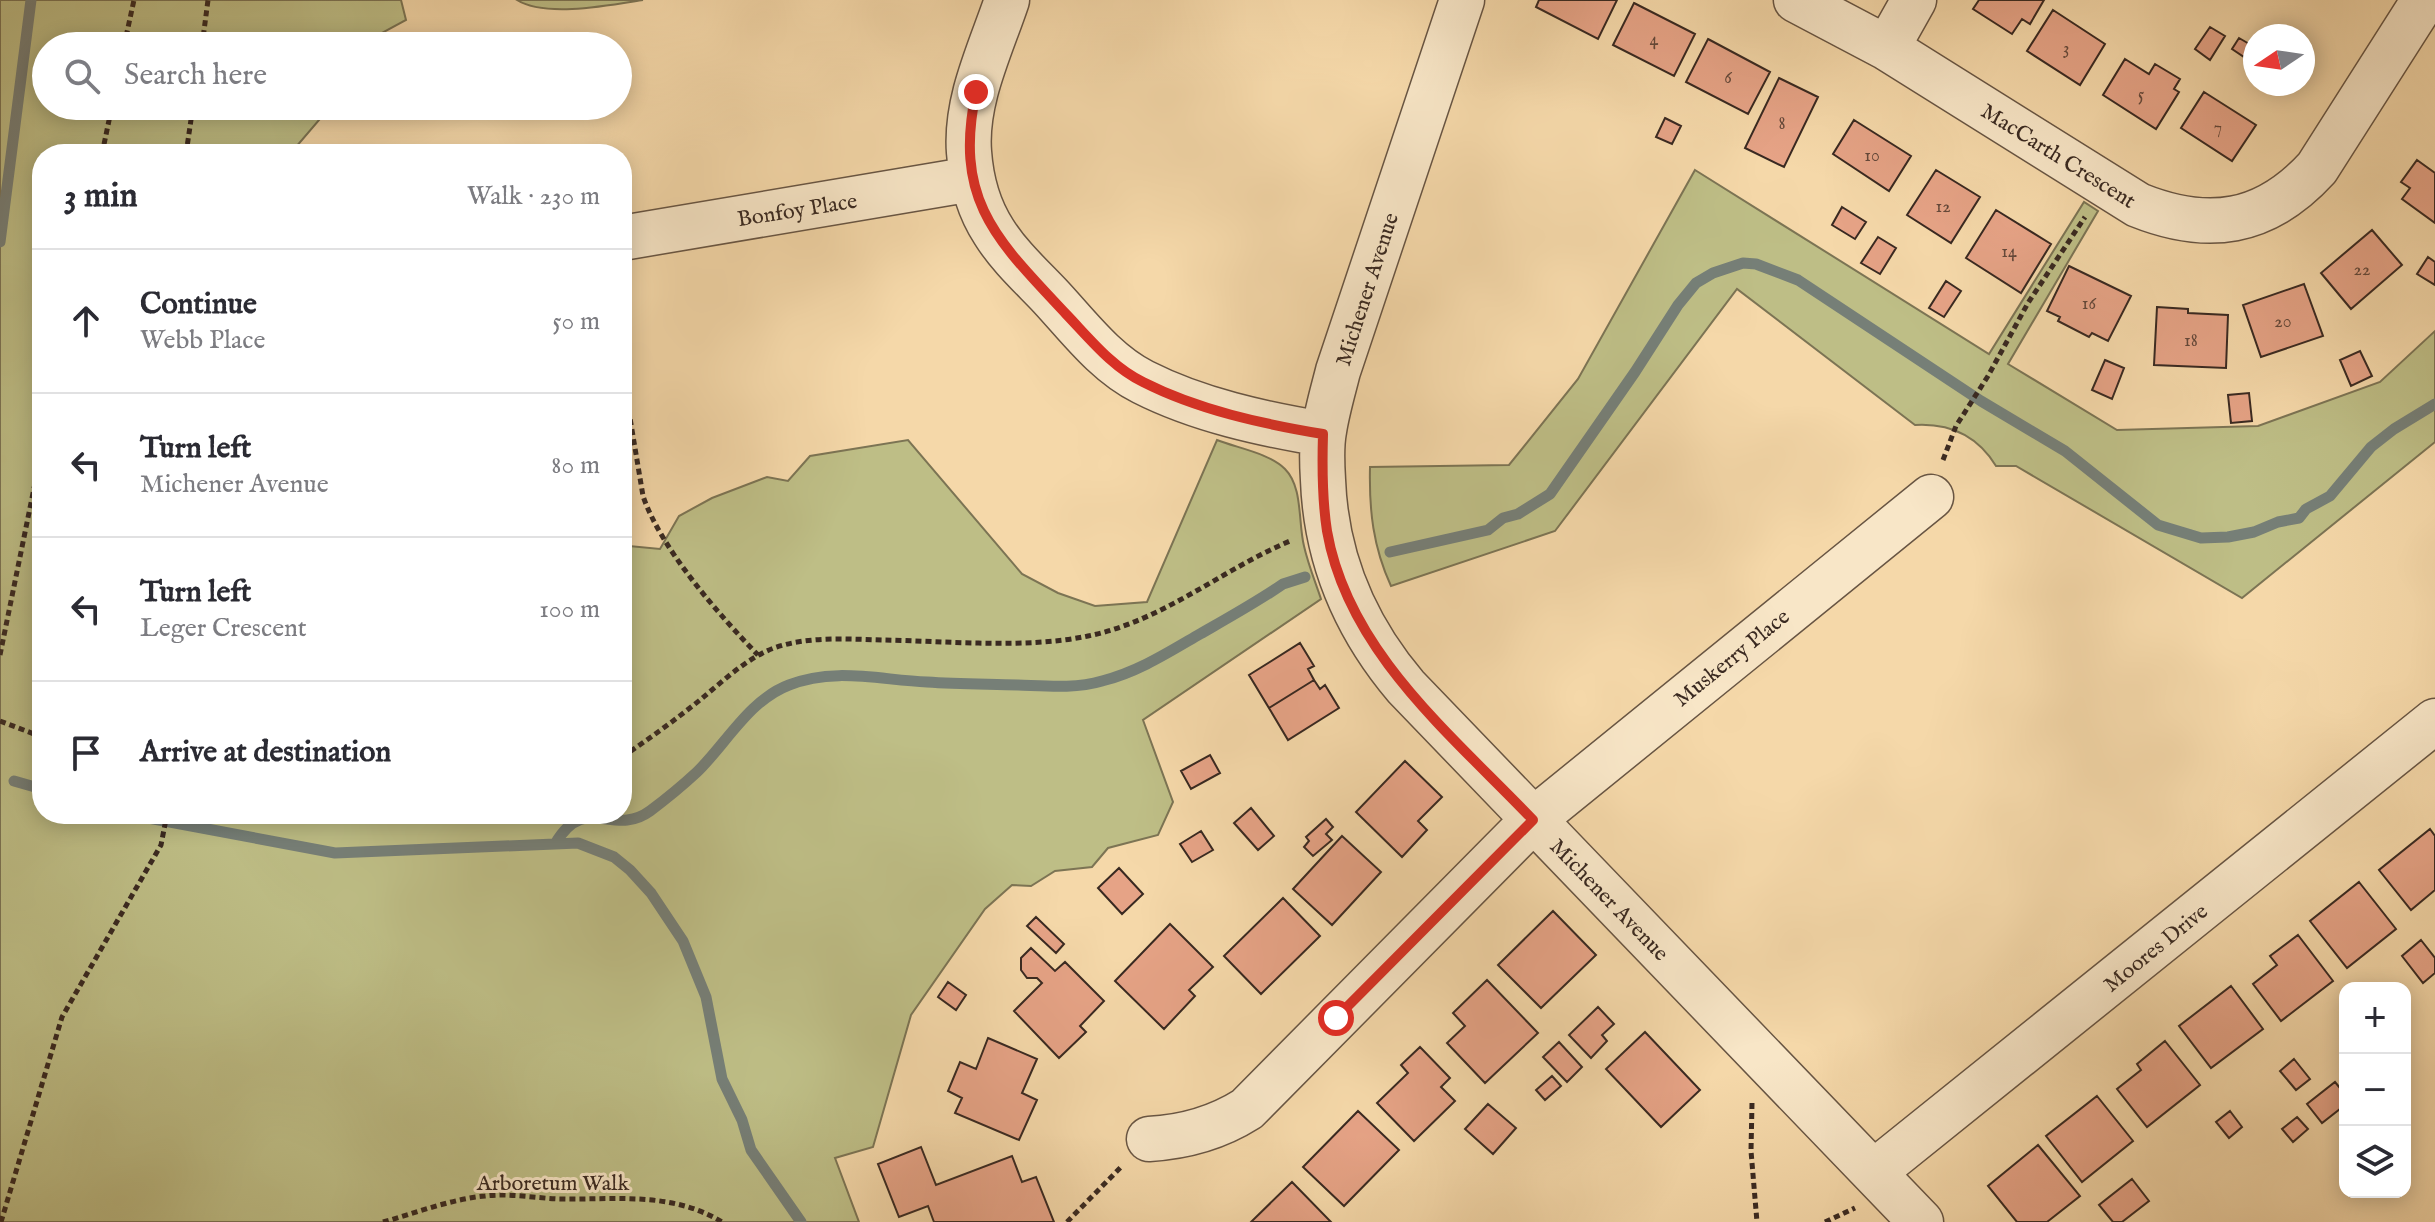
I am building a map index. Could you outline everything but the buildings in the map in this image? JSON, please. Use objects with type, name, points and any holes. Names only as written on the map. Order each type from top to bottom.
[{"type":"street","points":[[1007,0],[976,92],[970,121],[972,179],[993,231],[1008,251],[1120,368],[1164,392],[1215,410],[1323,434]]},
{"type":"street","name":"Michener Avenue","points":[[1462,0],[1338,371],[1323,434],[1323,491],[1328,534],[1345,592],[1388,666],[1762,1056],[1870,1187],[1921,1222]]},
{"type":"street","name":"MacCarth Crescent","points":[[1796,0],[1887,48],[2108,189],[2167,217],[2197,221],[2225,220],[2251,214],[2299,188],[2317,168],[2424,0]]},
{"type":"street","points":[[1887,48],[1914,0]]},
{"type":"street","name":"Bonfoy Place","points":[[632,236],[972,179]]},
{"type":"street","name":"Muskerry Place","points":[[1149,1139],[1210,1128],[1247,1109],[1533,820],[1931,497]]},
{"type":"street","name":"Moores Drive","points":[[1870,1187],[2435,721]]},
{"type":"path","points":[[127,32],[134,0]]},
{"type":"path","points":[[204,32],[208,0]]},
{"type":"path","points":[[104,144],[109,120]]},
{"type":"path","points":[[187,144],[191,120]]},
{"type":"path","points":[[1931,497],[1956,426],[1983,385],[2036,290],[2083,219],[2108,189]]},
{"type":"path","points":[[632,430],[643,496],[650,515],[670,550],[758,655]]},
{"type":"path","points":[[0,655],[32,498]]},
{"type":"path","points":[[632,750],[758,655],[798,642],[847,639],[1013,641],[1085,637],[1142,619],[1291,541],[1328,534]]},
{"type":"path","points":[[0,721],[32,733]]},
{"type":"path","points":[[1,1222],[62,1017],[161,845],[165,824]]},
{"type":"path","points":[[1757,1222],[1751,1121],[1753,1086],[1762,1056]]},
{"type":"path","points":[[1067,1222],[1149,1139]]},
{"type":"path","points":[[1825,1222],[1870,1187]]},
{"type":"path","name":"Arboretum Walk","points":[[383,1222],[467,1198],[497,1195],[557,1199],[658,1199],[703,1212],[722,1222]]},
{"type":"green space","points":[[0,0],[401,0],[406,20],[384,32],[32,32],[32,120],[319,120],[299,144],[32,144],[32,824],[632,824],[632,546],[660,549],[679,516],[712,498],[767,477],[788,481],[810,456],[908,440],[1022,574],[1058,593],[1095,606],[1147,602],[1217,440],[1270,459],[1291,476],[1297,495],[1302,537],[1321,599],[1143,720],[1173,802],[1158,835],[1108,848],[1092,867],[1055,871],[1031,886],[1012,885],[985,909],[911,1015],[873,1147],[835,1158],[859,1222],[0,1222]]},
{"type":"green space","points":[[517,0],[643,0],[561,9],[529,5]]},
{"type":"green space","points":[[1695,170],[1989,354],[2084,202],[2098,211],[2008,364],[2117,430],[2258,426],[2380,382],[2435,331],[2435,442],[2242,598],[2016,466],[1996,466],[1980,446],[1962,433],[1940,426],[1915,425],[1737,289],[1555,531],[1391,586],[1373,528],[1370,467],[1509,465],[1578,379]]},
{"type":"waterway","points":[[0,242],[31,0]]},
{"type":"waterway","points":[[1390,552],[1488,530],[1503,518],[1518,514],[1550,494],[1696,283],[1713,273],[1743,263],[1756,264],[1798,280],[1981,401],[2065,451],[2158,525],[2201,538],[2254,532],[2278,522],[2299,518],[2306,509],[2330,496],[2371,447],[2435,404]]},
{"type":"waterway","points":[[632,819],[650,811],[674,792],[708,761],[750,712],[789,685],[840,676],[961,684],[1092,684],[1153,661],[1283,584],[1305,577]]},
{"type":"waterway","points":[[14,781],[32,786]]},
{"type":"waterway","points":[[180,824],[335,853],[578,843],[614,857],[651,893],[683,941],[706,997],[722,1079],[742,1120],[751,1150],[801,1222]]},
{"type":"waterway","points":[[555,844],[573,824]]},
{"type":"route","points":[[976,92],[970,121],[972,179],[993,231],[1008,251],[1104,354],[1140,381],[1215,410],[1323,434],[1322,469],[1328,534],[1335,564],[1357,617],[1372,644],[1406,687],[1533,820],[1336,1018]]}]
